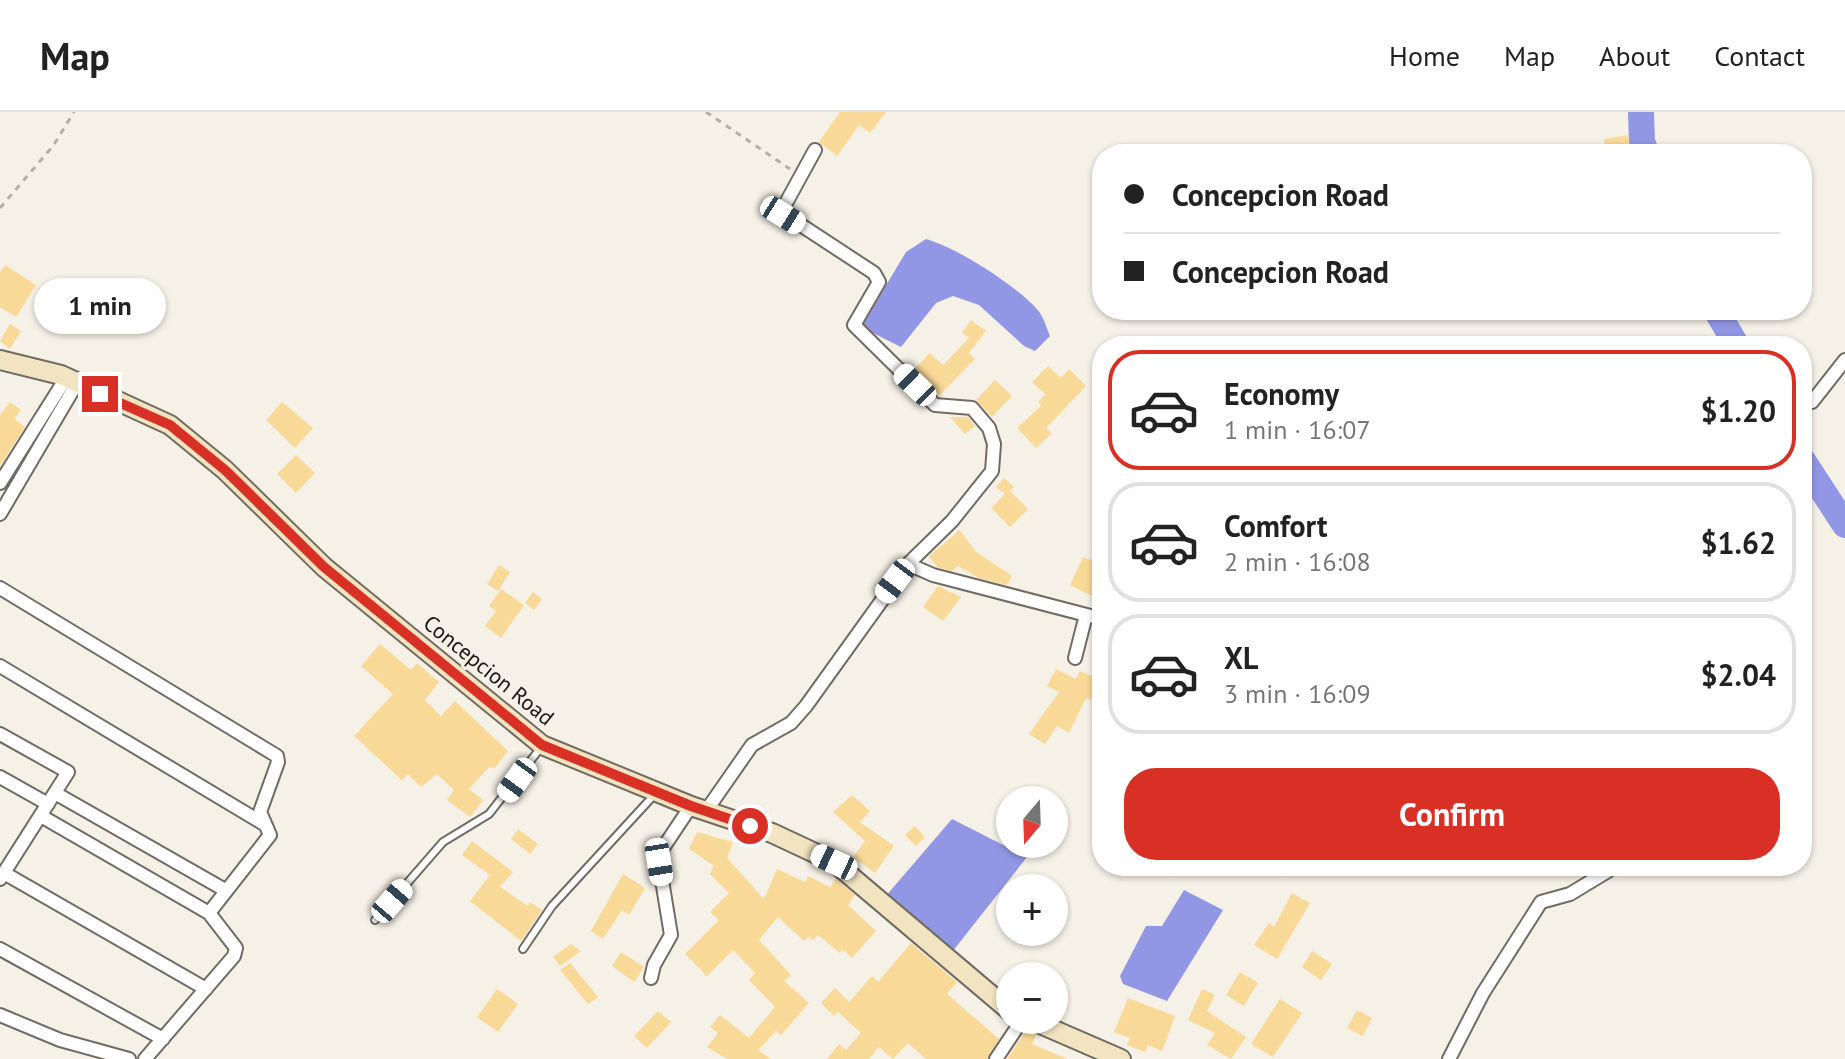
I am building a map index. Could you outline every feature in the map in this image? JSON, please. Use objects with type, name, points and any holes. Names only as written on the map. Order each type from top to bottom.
[{"type":"street","points":[[651,978],[654,965],[671,935],[659,862],[661,851],[752,745],[791,723],[806,706],[908,564],[952,521],[992,471],[994,444],[989,428],[972,408],[935,405],[854,325],[879,282],[874,273],[783,215],[782,205],[815,150]]},
{"type":"street","name":"Concepcion Road","points":[[0,360],[72,380],[170,425],[225,470],[324,567],[542,745],[698,809],[772,833],[834,862],[996,999]]},
{"type":"street","points":[[1812,402],[1845,360]]},
{"type":"street","points":[[0,514],[72,380]]},
{"type":"street","points":[[0,483],[61,398]]},
{"type":"street","points":[[12,463],[25,471]]},
{"type":"street","points":[[908,564],[933,575],[1092,616]]},
{"type":"street","points":[[0,588],[277,756],[278,762],[261,804],[264,824],[270,835],[209,913]]},
{"type":"street","points":[[1075,658],[1086,615]]},
{"type":"street","points":[[0,666],[264,824]]},
{"type":"street","points":[[0,734],[68,772],[2,876],[206,989]]},
{"type":"street","points":[[0,777],[52,799],[225,890]]},
{"type":"street","points":[[41,816],[209,913],[236,948],[234,956],[145,1059]]},
{"type":"street","points":[[0,854],[13,862]]},
{"type":"street","points":[[1449,1059],[1483,993],[1541,902],[1570,894],[1600,876]]},
{"type":"street","points":[[0,949],[163,1039]]},
{"type":"street","points":[[2,1019],[129,1059]]},
{"type":"street","points":[[996,1059],[1013,1034]]},
{"type":"street","points":[[1063,1034],[1121,1059]]},
{"type":"lane","points":[[375,920],[443,842],[489,814],[542,745]]},
{"type":"lane","points":[[523,949],[552,906],[657,792]]},
{"type":"path","points":[[0,208],[53,146],[74,112]]},
{"type":"path","points":[[706,112],[800,175]]},
{"type":"water","points":[[926,239],[970,259],[1018,292],[1040,313],[1050,336],[1035,351],[1024,346],[979,305],[953,296],[936,303],[901,347],[861,327],[906,252]]},
{"type":"water","points":[[952,819],[996,841],[996,858],[1026,858],[1014,874],[996,874],[996,896],[952,952],[885,897]]},
{"type":"water","points":[[1184,890],[1223,910],[1167,1001],[1123,984],[1120,976],[1146,926],[1162,926]]},
{"type":"building","points":[[840,112],[886,112],[870,133],[859,125],[837,156],[819,142]]},
{"type":"building","points":[[1628,135],[1629,144],[1605,144],[1604,139]]},
{"type":"building","points":[[5,265],[36,285],[16,317],[0,307],[0,272]]},
{"type":"building","points":[[971,320],[986,331],[969,353],[975,359],[939,396],[913,370],[930,353],[943,365],[969,338],[962,333]]},
{"type":"building","points":[[10,324],[21,331],[10,349],[0,341]]},
{"type":"building","points":[[1048,366],[1061,378],[1069,369],[1086,386],[1046,428],[1052,433],[1036,448],[1017,428],[1042,405],[1038,402],[1045,394],[1032,382]]},
{"type":"building","points":[[995,380],[1012,396],[992,417],[976,400]]},
{"type":"building","points":[[10,402],[21,410],[14,419],[25,427],[0,466],[0,415]]},
{"type":"building","points":[[282,402],[313,428],[295,448],[266,420]]},
{"type":"building","points":[[950,417],[968,417],[975,426],[965,434]]},
{"type":"building","points":[[296,455],[315,473],[296,493],[277,474]]},
{"type":"building","points":[[1004,478],[1014,487],[1010,491],[1028,509],[1010,527],[991,508],[1005,494],[996,487]]},
{"type":"building","points":[[960,530],[976,552],[1012,576],[1007,585],[979,578],[958,566],[952,571],[937,567],[929,556]]},
{"type":"building","points":[[1083,557],[1092,561],[1092,596],[1070,585]]},
{"type":"building","points":[[499,565],[510,572],[498,591],[487,584]]},
{"type":"building","points":[[938,586],[961,597],[943,621],[923,607]]},
{"type":"building","points":[[501,589],[524,605],[501,638],[485,626],[496,611],[489,606]]},
{"type":"building","points":[[533,592],[542,599],[534,610],[525,603]]},
{"type":"building","points":[[380,644],[411,670],[417,663],[439,682],[425,700],[441,716],[455,701],[508,751],[494,769],[490,766],[469,789],[483,800],[470,817],[447,800],[454,790],[437,774],[421,787],[408,774],[402,780],[354,736],[393,694],[361,666]]},
{"type":"building","points":[[1056,669],[1076,679],[1080,671],[1092,676],[1092,701],[1086,698],[1069,733],[1057,726],[1045,744],[1029,734],[1059,692],[1047,686]]},
{"type":"building","points":[[852,795],[870,811],[860,822],[894,846],[875,873],[853,857],[865,841],[833,812]]},
{"type":"building","points":[[915,826],[925,837],[916,846],[905,835]]},
{"type":"building","points":[[518,829],[538,844],[530,854],[511,839]]},
{"type":"building","points":[[697,832],[733,842],[727,858],[764,899],[777,869],[805,882],[808,876],[830,887],[836,879],[855,895],[848,905],[876,931],[852,958],[842,949],[840,953],[818,935],[813,940],[809,936],[804,941],[778,917],[759,940],[791,975],[784,981],[809,1003],[781,1035],[776,1031],[758,1050],[771,1059],[727,1059],[707,1047],[718,1033],[710,1027],[720,1015],[749,1038],[775,1007],[749,980],[755,973],[733,950],[707,976],[685,954],[719,920],[710,912],[729,893],[710,874],[714,866],[689,849]]},
{"type":"building","points":[[472,841],[513,872],[500,887],[528,906],[530,902],[542,910],[521,941],[470,901],[490,875],[462,855]]},
{"type":"building","points":[[623,874],[645,888],[629,915],[622,910],[603,939],[591,931]]},
{"type":"building","points":[[1292,893],[1310,903],[1277,959],[1254,945],[1269,923],[1274,927]]},
{"type":"building","points":[[911,943],[957,982],[947,994],[999,1039],[987,1059],[926,1059],[908,1043],[893,1059],[879,1047],[869,1059],[827,1059],[839,1044],[846,1050],[861,1033],[838,1012],[834,1016],[821,1003],[835,988],[849,1002],[872,976],[878,982]]},
{"type":"building","points":[[571,944],[581,951],[560,966],[553,957]]},
{"type":"building","points":[[1312,951],[1332,964],[1321,980],[1302,967]]},
{"type":"building","points":[[621,952],[644,967],[634,982],[612,966]]},
{"type":"building","points":[[570,963],[598,997],[588,1004],[560,970]]},
{"type":"building","points":[[1240,972],[1258,983],[1244,1006],[1226,995]]},
{"type":"building","points":[[497,989],[518,1004],[498,1032],[477,1017]]},
{"type":"building","points":[[1202,989],[1215,995],[1207,1011],[1246,1037],[1231,1059],[1207,1045],[1215,1033],[1188,1020]]},
{"type":"building","points":[[1128,998],[1175,1016],[1162,1051],[1148,1045],[1145,1052],[1127,1045],[1130,1038],[1114,1032]]},
{"type":"building","points":[[1280,999],[1302,1013],[1273,1057],[1251,1044]]},
{"type":"building","points":[[1357,1010],[1372,1018],[1363,1036],[1347,1028]]},
{"type":"building","points":[[658,1011],[671,1022],[647,1048],[634,1036]]},
{"type":"building","points":[[1024,1034],[1034,1034],[1036,1035],[1032,1044],[1068,1059],[1007,1059]]},
{"type":"waterway","points":[[1641,112],[1643,144]]},
{"type":"waterway","points":[[1722,320],[1731,336]]},
{"type":"waterway","points":[[1812,474],[1845,525]]},
{"type":"route","points":[[100,394],[170,425],[225,470],[324,567],[542,745],[691,806],[750,826]]}]
